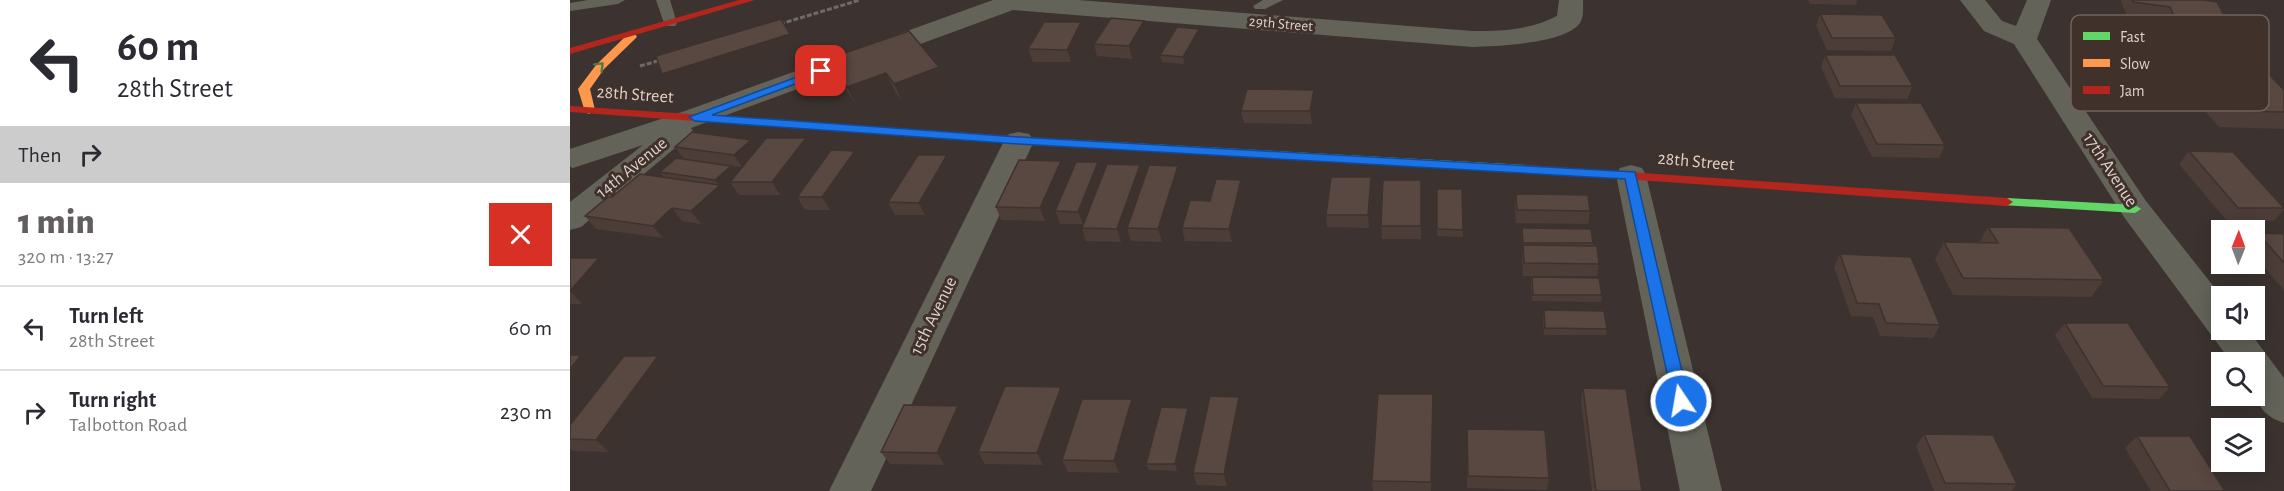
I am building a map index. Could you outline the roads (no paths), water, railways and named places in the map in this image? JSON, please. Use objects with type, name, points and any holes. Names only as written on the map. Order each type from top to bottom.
[{"type":"street","points":[[570,51],[750,0]]},
{"type":"street","name":"29th Street","points":[[1014,1],[1472,39],[1521,38],[1550,31],[1569,20],[1571,0]]},
{"type":"street","points":[[1972,0],[1993,26],[2024,39],[2039,0]]},
{"type":"street","points":[[570,159],[695,117],[1014,1]]},
{"type":"street","points":[[589,110],[584,89],[588,82],[595,71],[637,32]]},
{"type":"street","name":"17th Avenue","points":[[2024,39],[2071,110]]},
{"type":"street","name":"28th Street","points":[[570,109],[1019,141],[1631,175],[1874,194],[2136,209]]},
{"type":"street","name":"17th Avenue","points":[[2071,111],[2136,209],[2211,308]]},
{"type":"street","name":"14th Avenue","points":[[570,219],[695,117]]},
{"type":"street","name":"15th Avenue","points":[[850,491],[1019,141]]},
{"type":"street","points":[[1631,175],[1701,491]]},
{"type":"street","points":[[2236,340],[2245,352]]},
{"type":"street","points":[[2265,380],[2284,407]]},
{"type":"lane","points":[[570,8],[618,0]]},
{"type":"lane","points":[[663,0],[670,23]]},
{"type":"lane","points":[[1260,6],[1276,0]]}]
